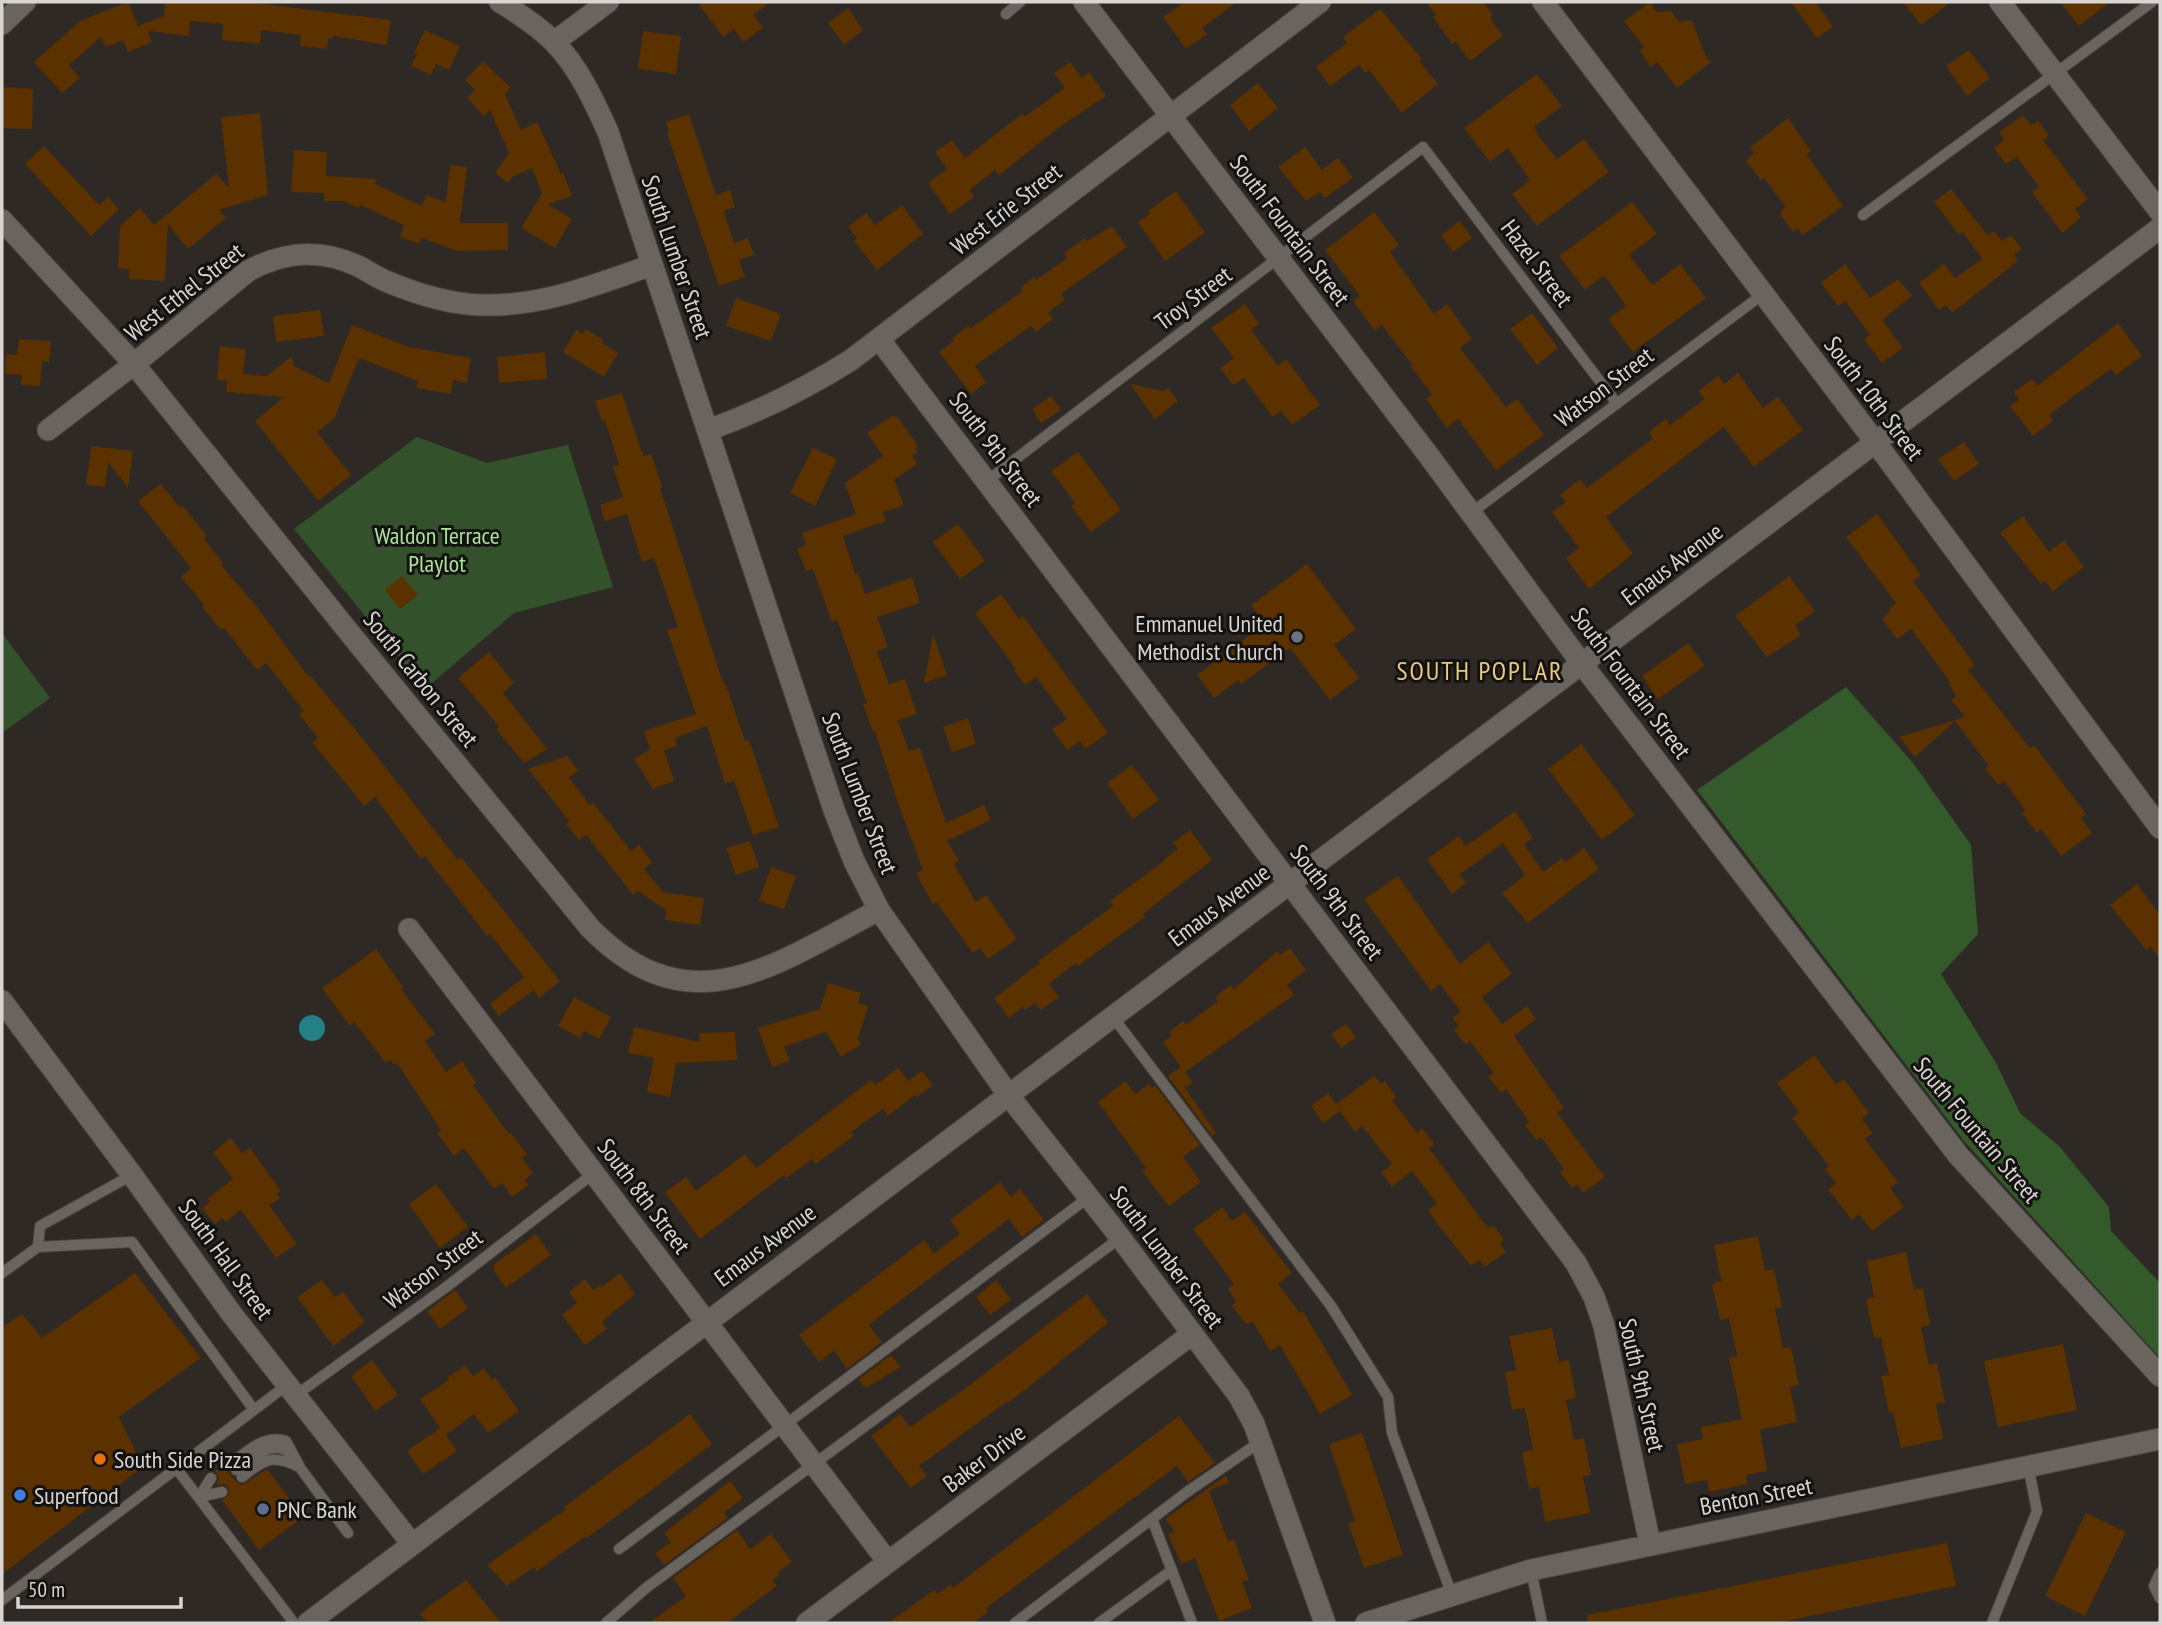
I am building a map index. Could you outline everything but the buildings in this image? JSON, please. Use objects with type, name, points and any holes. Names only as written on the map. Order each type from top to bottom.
[{"type":"street","points":[[2,24],[25,2]]},
{"type":"street","name":"South Lumber Street","points":[[499,2],[524,17],[554,42],[579,76],[608,132],[834,810],[854,861],[879,910],[1009,1096],[1239,1396],[1260,1442],[1325,1623]]},
{"type":"street","points":[[554,42],[608,2]]},
{"type":"street","name":"South Fountain Street","points":[[1084,2],[1582,664],[1958,1155],[2160,1376]]},
{"type":"street","name":"West Erie Street","points":[[708,430],[758,412],[806,388],[851,360],[1320,2]]},
{"type":"street","name":"South 10th Street","points":[[1543,2],[1876,443],[2160,828]]},
{"type":"street","points":[[2000,2],[2160,212]]},
{"type":"street","name":"South Carbon Street","points":[[2,220],[134,365],[590,928],[608,946],[633,964],[657,974],[708,982],[734,979],[758,971],[879,910]]},
{"type":"street","name":"Emaus Avenue","points":[[307,1623],[2160,228]]},
{"type":"street","name":"West Ethel Street","points":[[48,430],[134,365],[248,271],[267,261],[288,255],[310,253],[335,257],[418,294],[479,305],[550,299],[652,265]]},
{"type":"street","name":"South 9th Street","points":[[879,339],[1576,1263],[1594,1297],[1604,1326],[1650,1545]]},
{"type":"street","name":"South 8th Street","points":[[409,929],[888,1562]]},
{"type":"street","name":"South Hall Street","points":[[2,1001],[231,1313],[412,1544]]},
{"type":"street","name":"Baker Drive","points":[[807,1623],[1192,1334]]},
{"type":"street","name":"Benton Street","points":[[1366,1623],[1531,1570],[2160,1439]]},
{"type":"lane","points":[[1006,13],[1020,2]]},
{"type":"lane","points":[[1863,215],[2152,2]]},
{"type":"lane","name":"Troy Street","points":[[987,481],[1423,147]]},
{"type":"lane","name":"Hazel Street","points":[[1423,147],[1617,404]]},
{"type":"lane","name":"Watson Street","points":[[1471,513],[1763,294]]},
{"type":"lane","points":[[1113,1017],[1331,1306],[1388,1397],[1392,1433],[1452,1595]]},
{"type":"lane","name":"Watson Street","points":[[2,1600],[254,1410],[291,1390],[445,1288],[594,1173]]},
{"type":"lane","points":[[38,1247],[40,1226],[132,1175]]},
{"type":"lane","points":[[619,1549],[1089,1197]]},
{"type":"lane","points":[[606,1623],[646,1588],[1120,1238]]},
{"type":"lane","points":[[2,1273],[38,1247],[132,1242],[254,1410]]},
{"type":"lane","points":[[301,1469],[288,1462],[268,1460],[236,1470],[254,1446],[279,1438],[286,1441],[301,1469],[348,1533]]},
{"type":"lane","points":[[1015,1623],[1187,1492],[1260,1442]]},
{"type":"lane","points":[[1992,1623],[2037,1511],[2028,1465]]},
{"type":"lane","points":[[176,1468],[294,1623]]},
{"type":"lane","points":[[199,1497],[216,1485],[199,1497]]},
{"type":"lane","points":[[1152,1519],[1192,1623]]},
{"type":"lane","points":[[1099,1623],[1172,1570]]},
{"type":"lane","points":[[1531,1570],[1542,1623]]},
{"type":"lane","points":[[2160,1573],[2154,1586],[2160,1598]]},
{"type":"green space","name":"Waldon Terrace Playlot","points":[[417,437],[487,463],[568,445],[613,587],[514,613],[425,689],[294,529]]},
{"type":"green space","points":[[2,633],[50,698],[2,733]]},
{"type":"green space","points":[[1846,687],[1913,763],[1971,845],[1978,934],[1941,974],[1996,1063],[2020,1113],[2059,1146],[2109,1207],[2111,1231],[2160,1283],[2160,1358],[1964,1141],[1697,790]]},
{"type":"water","points":[[312,1015],[321,1019],[325,1028],[321,1037],[312,1041],[303,1037],[299,1028],[303,1019]]},
{"type":"place","name":"Emmanuel United Methodist Church","points":[[1297,637]]},
{"type":"place","name":"South Side Pizza","points":[[100,1459]]},
{"type":"place","name":"Superfood","points":[[20,1495]]},
{"type":"place","name":"PNC Bank","points":[[263,1509]]},
{"type":"district","name":"SOUTH POPLAR","points":[[1480,670]]}]
